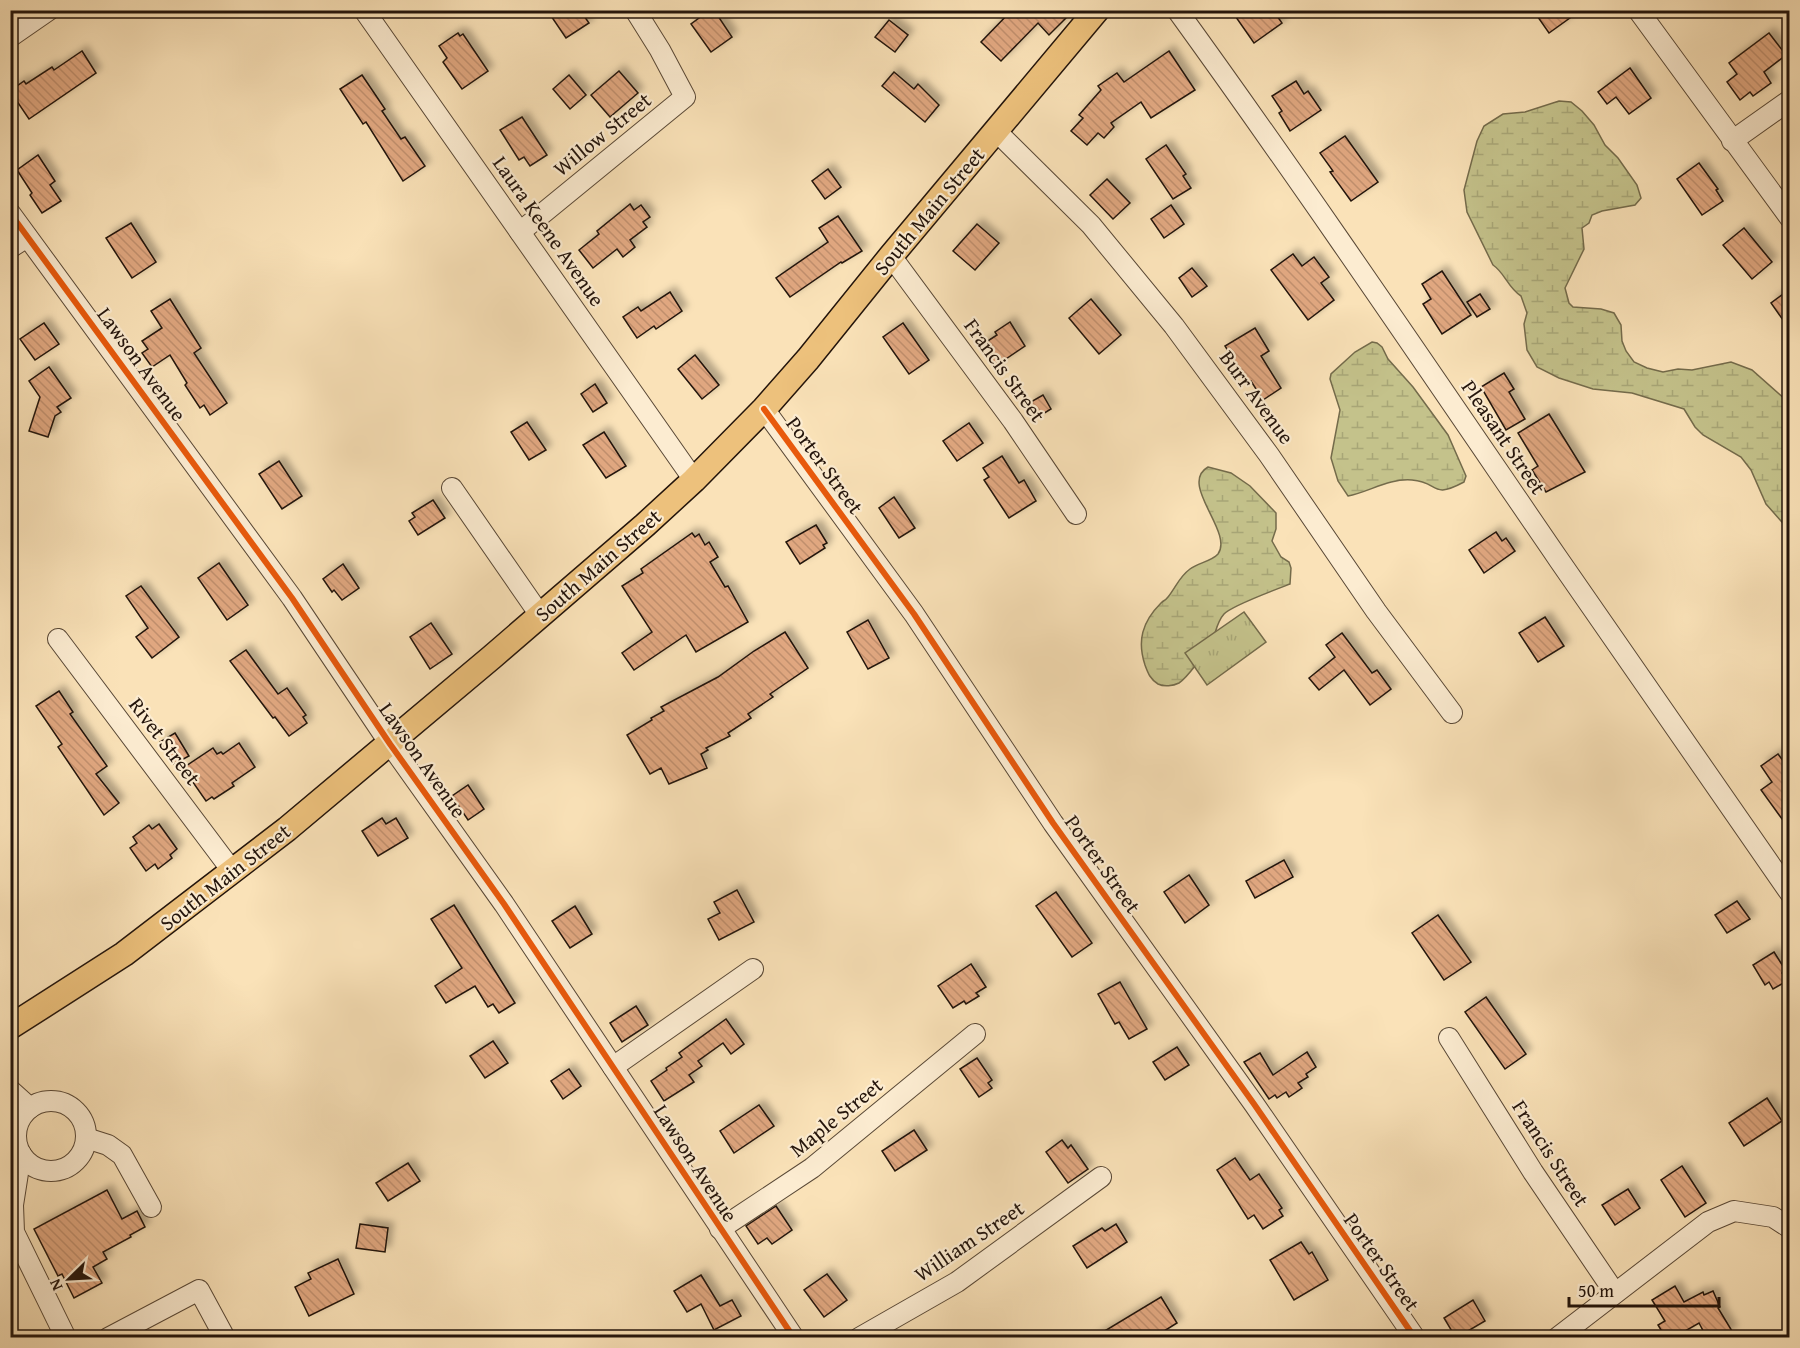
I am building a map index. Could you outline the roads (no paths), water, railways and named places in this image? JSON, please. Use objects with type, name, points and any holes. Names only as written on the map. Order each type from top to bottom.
[{"type":"main road","name":"South Main Street","points":[[10,1027],[124,954],[233,872],[390,744],[645,525],[694,480],[764,409],[807,359],[1097,10]]},
{"type":"street","points":[[10,37],[49,10]]},
{"type":"street","name":"Laura Keene Avenue","points":[[364,10],[694,480]]},
{"type":"street","name":"Willow Street","points":[[520,232],[685,96],[635,10]]},
{"type":"street","name":"Pleasant Street","points":[[1178,10],[1384,304],[1790,893]]},
{"type":"street","points":[[1638,10],[1790,218]]},
{"type":"street","points":[[1732,141],[1790,100]]},
{"type":"street","name":"Burr Avenue","points":[[996,131],[1091,225],[1174,326],[1269,455],[1376,610],[1452,713]]},
{"type":"street","name":"Lawson Avenue","points":[[10,213],[292,598],[390,744],[498,895],[794,1338]]},
{"type":"street","points":[[10,249],[27,237]]},
{"type":"street","name":"Francis Street","points":[[891,256],[1008,413],[1076,514]]},
{"type":"street","name":"Porter Street","points":[[764,409],[914,614],[1053,823],[1254,1104],[1414,1338]]},
{"type":"street","points":[[452,488],[540,615]]},
{"type":"street","name":"Rivet Street","points":[[58,639],[233,872]]},
{"type":"street","points":[[613,1067],[753,969]]},
{"type":"street","name":"Maple Street","points":[[720,1229],[812,1168],[975,1034]]},
{"type":"street","name":"Francis Street","points":[[1449,1038],[1533,1172],[1615,1293]]},
{"type":"street","points":[[10,1090],[30,1108]]},
{"type":"street","points":[[48,1101],[68,1105],[82,1119],[86,1138],[85,1148],[80,1157],[64,1169],[44,1171],[27,1161],[21,1154],[17,1144],[18,1124],[30,1108],[48,1101]]},
{"type":"street","points":[[86,1138],[108,1145],[122,1155],[151,1207]]},
{"type":"street","points":[[21,1154],[13,1205],[14,1232],[66,1338]]},
{"type":"street","name":"William Street","points":[[859,1338],[957,1282],[1101,1177]]},
{"type":"street","points":[[1557,1338],[1708,1222],[1734,1211],[1773,1217],[1790,1228]]},
{"type":"street","points":[[108,1338],[199,1290],[225,1338]]}]
